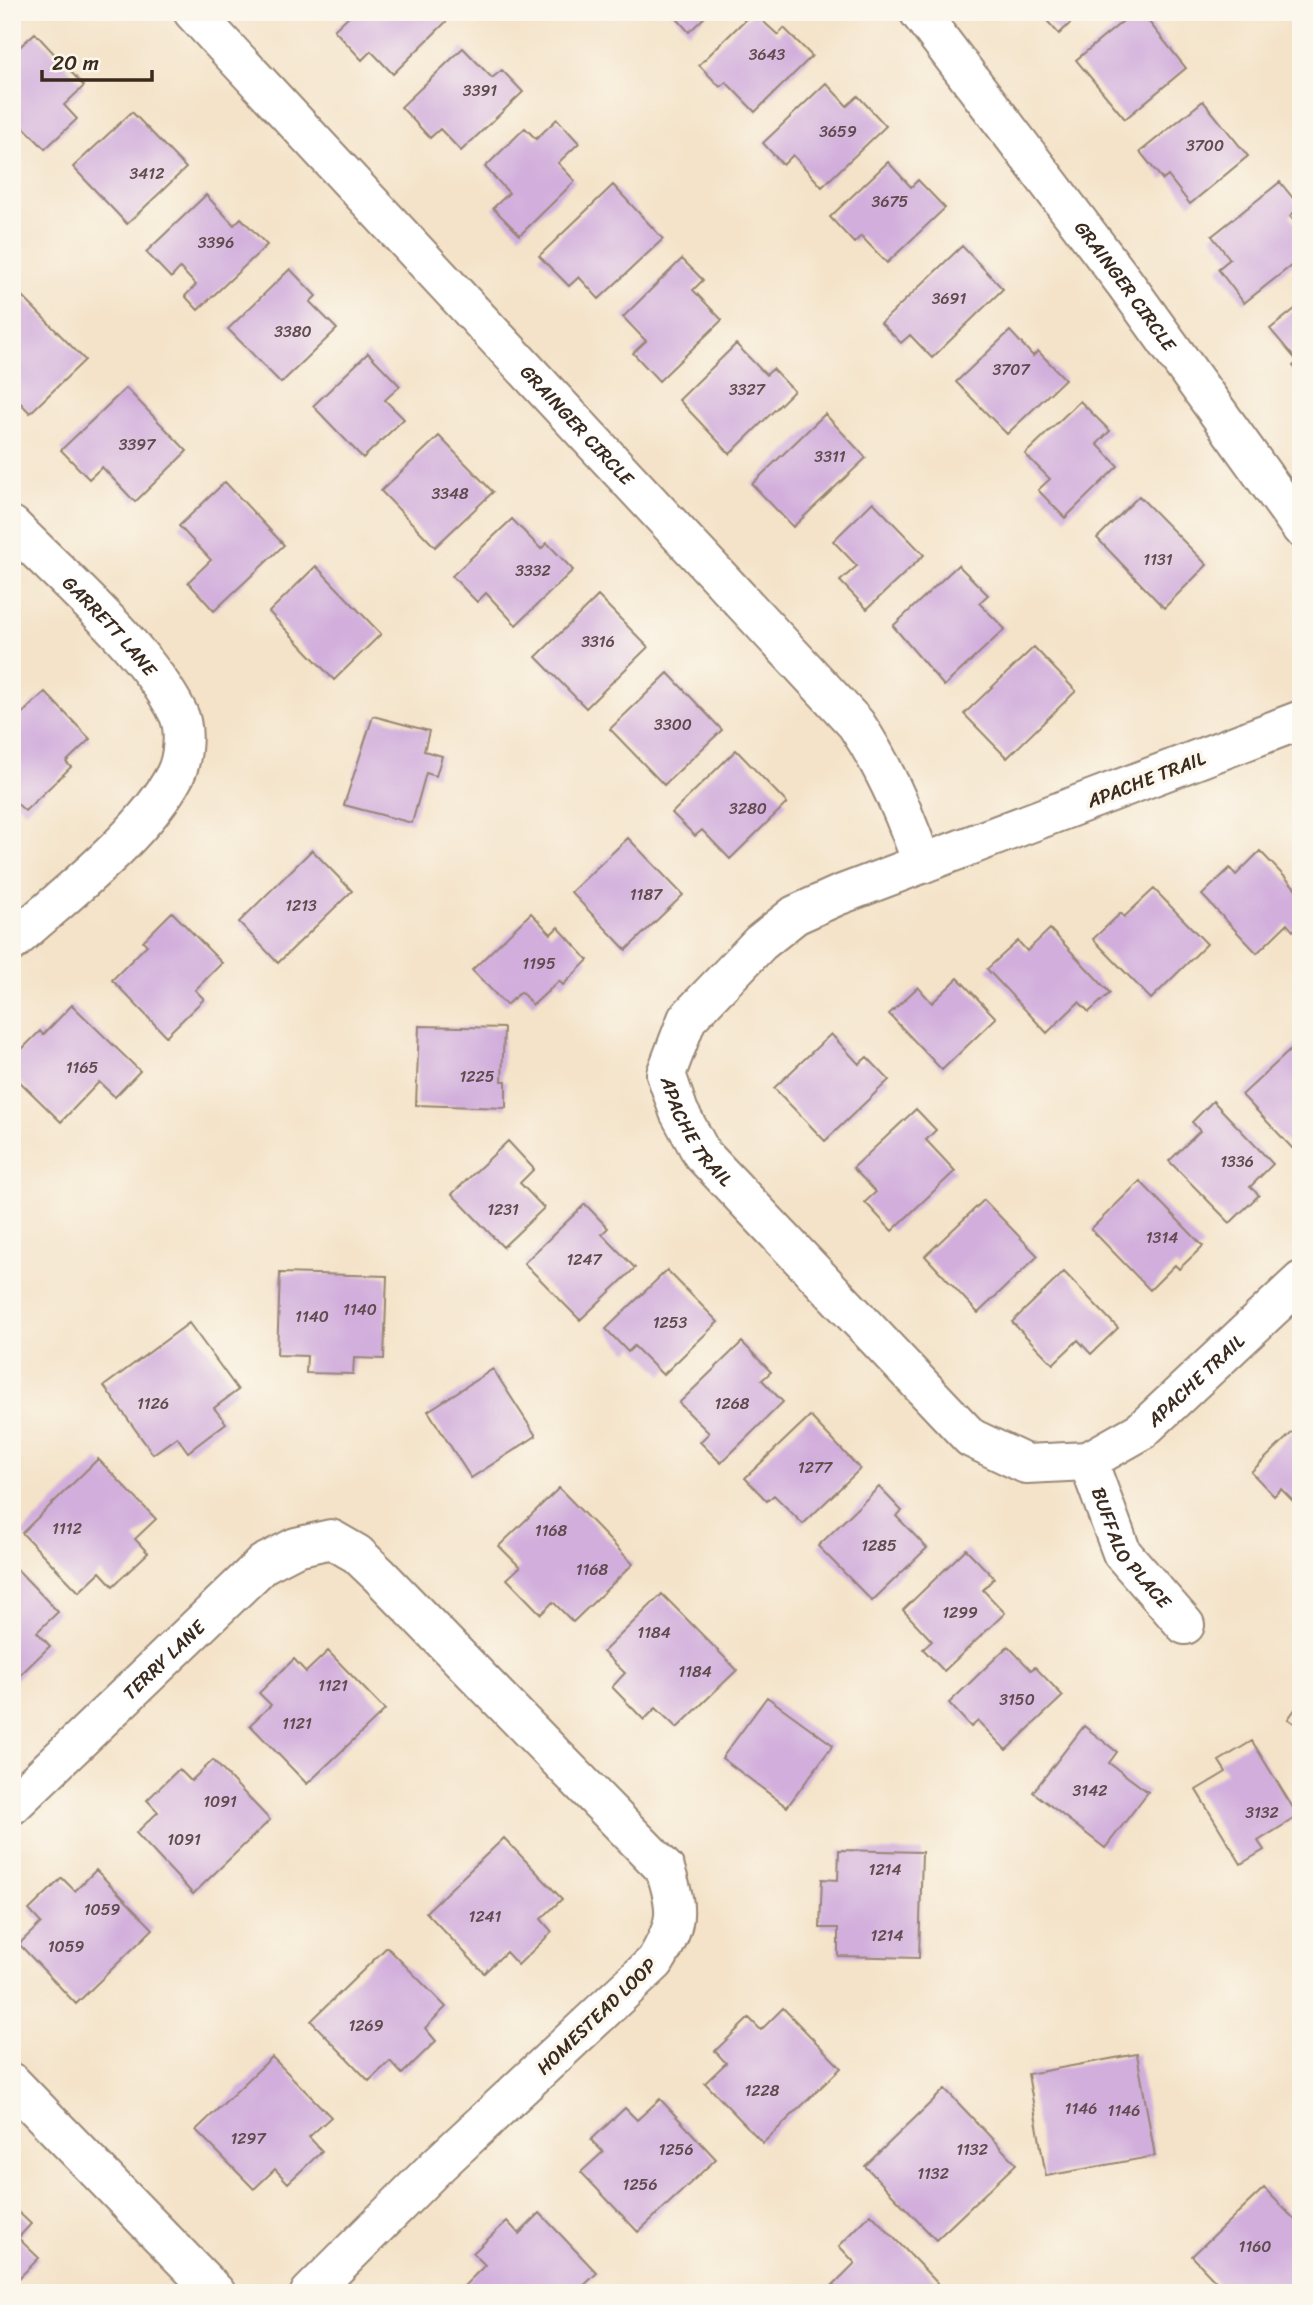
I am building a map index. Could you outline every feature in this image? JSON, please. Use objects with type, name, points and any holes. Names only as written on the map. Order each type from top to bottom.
[{"type":"street","name":"GRAINGER CIRCLE","points":[[193,12],[856,724],[883,765],[904,811],[922,864]]},
{"type":"street","name":"GRAINGER CIRCLE","points":[[919,12],[1156,325],[1301,528]]},
{"type":"street","name":"GARRETT LANE","points":[[12,526],[137,654],[179,714],[183,741],[176,773],[141,824],[12,942]]},
{"type":"street","name":"APACHE TRAIL","points":[[1301,720],[795,915],[760,943],[687,1019],[666,1074],[679,1112],[702,1154],[971,1438],[1026,1464],[1088,1461],[1141,1431],[1301,1281]]},
{"type":"street","name":"BUFFALO PLACE","points":[[1088,1461],[1122,1553],[1185,1625]]},
{"type":"street","name":"TERRY LANE","points":[[12,1805],[263,1564],[296,1547],[331,1539]]},
{"type":"street","name":"HOMESTEAD LOOP","points":[[310,2293],[438,2165],[655,1962],[673,1932],[676,1902],[665,1869],[379,1575],[357,1554],[331,1539]]},
{"type":"street","points":[[12,2083],[216,2293]]},
{"type":"building","points":[[353,12],[456,12],[393,74],[371,51],[362,60],[334,30]]},
{"type":"building","points":[[671,12],[710,12],[689,32]]},
{"type":"building","points":[[753,12],[778,35],[784,28],[812,56],[755,112],[726,82],[720,87],[699,65]]},
{"type":"building","points":[[1039,12],[1082,12],[1059,34]]},
{"type":"building","points":[[1134,12],[1141,12],[1186,68],[1125,119],[1076,60]]},
{"type":"building","points":[[35,33],[84,86],[64,105],[77,119],[45,149],[12,115],[12,54]]},
{"type":"building","points":[[463,48],[492,78],[502,70],[523,92],[461,151],[440,129],[430,138],[401,107]]},
{"type":"building","points":[[826,83],[847,106],[858,96],[886,126],[822,187],[793,155],[783,165],[763,143]]},
{"type":"building","points":[[1203,101],[1248,156],[1190,204],[1168,176],[1163,180],[1140,152]]},
{"type":"building","points":[[132,112],[186,168],[127,224],[73,167]]},
{"type":"building","points":[[557,119],[579,143],[558,163],[575,181],[520,235],[493,208],[509,193],[485,167],[525,128],[536,139]]},
{"type":"building","points":[[888,162],[911,187],[918,180],[945,208],[887,263],[861,236],[854,243],[830,217]]},
{"type":"building","points":[[1280,182],[1300,207],[1290,216],[1301,230],[1301,258],[1244,303],[1218,269],[1230,259],[1212,236]]},
{"type":"building","points":[[613,185],[663,239],[599,299],[579,277],[569,286],[539,256]]},
{"type":"building","points":[[206,195],[234,225],[241,218],[267,245],[198,310],[185,296],[196,285],[180,268],[171,278],[146,252]]},
{"type":"building","points":[[962,246],[1003,289],[932,358],[910,335],[901,343],[881,323]]},
{"type":"building","points":[[682,259],[703,280],[693,290],[722,320],[659,381],[633,353],[646,341],[623,317]]},
{"type":"building","points":[[290,269],[316,296],[310,302],[337,329],[281,383],[228,329]]},
{"type":"building","points":[[21,295],[85,360],[30,413],[12,394],[12,384],[16,380],[12,377],[12,304]]},
{"type":"building","points":[[1301,304],[1301,376],[1293,366],[1298,362],[1270,329]]},
{"type":"building","points":[[1010,331],[1033,356],[1038,351],[1065,379],[1007,434],[956,382]]},
{"type":"building","points":[[736,344],[766,375],[773,369],[794,391],[730,454],[679,400]]},
{"type":"building","points":[[368,353],[400,386],[385,400],[404,419],[363,458],[313,406]]},
{"type":"building","points":[[126,388],[187,451],[135,502],[102,467],[89,479],[61,450]]},
{"type":"building","points":[[1080,401],[1110,431],[1097,444],[1118,466],[1065,518],[1038,490],[1050,479],[1025,454]]},
{"type":"building","points":[[825,414],[866,458],[793,527],[752,484]]},
{"type":"building","points":[[439,436],[493,492],[435,547],[381,491]]},
{"type":"building","points":[[225,482],[284,545],[214,611],[188,582],[211,560],[179,526]]},
{"type":"building","points":[[1139,496],[1207,565],[1164,608],[1097,538]]},
{"type":"building","points":[[873,502],[924,555],[867,609],[840,581],[857,566],[833,541]]},
{"type":"building","points":[[512,519],[541,549],[547,543],[573,570],[516,625],[486,593],[477,602],[452,576]]},
{"type":"building","points":[[958,565],[988,595],[979,603],[1005,629],[944,686],[893,626]]},
{"type":"building","points":[[316,566],[381,634],[334,680],[269,612]]},
{"type":"building","points":[[598,596],[648,647],[586,708],[536,657]]},
{"type":"building","points":[[1034,647],[1076,691],[1007,758],[964,714]]},
{"type":"building","points":[[668,673],[722,730],[664,785],[610,729]]},
{"type":"building","points":[[45,692],[90,739],[66,762],[71,767],[25,811],[12,799],[12,723]]},
{"type":"building","points":[[373,716],[429,731],[424,751],[442,756],[436,776],[426,773],[412,823],[344,805]]},
{"type":"building","points":[[736,750],[787,803],[730,859],[702,830],[695,836],[672,813]]},
{"type":"building","points":[[628,838],[683,895],[626,950],[571,892]]},
{"type":"building","points":[[312,850],[352,891],[278,963],[239,922]]},
{"type":"building","points":[[1260,851],[1301,894],[1301,923],[1293,931],[1287,924],[1257,953],[1202,895],[1230,868],[1236,875]]},
{"type":"building","points":[[1154,889],[1207,944],[1151,999],[1093,939],[1121,913],[1124,917]]},
{"type":"building","points":[[172,912],[222,963],[195,990],[204,999],[166,1036],[112,980],[147,945],[143,941]]},
{"type":"building","points":[[531,913],[551,934],[558,927],[588,960],[563,985],[559,981],[533,1005],[521,992],[506,1005],[472,970]]},
{"type":"building","points":[[1050,929],[1110,993],[1089,1012],[1079,1002],[1047,1033],[987,969],[1018,941],[1027,951]]},
{"type":"building","points":[[958,978],[996,1018],[942,1070],[889,1014],[918,987],[932,1003]]},
{"type":"building","points":[[72,1005],[140,1071],[115,1097],[99,1082],[61,1122],[12,1074],[12,1059],[40,1031],[43,1035]]},
{"type":"building","points":[[419,1026],[504,1028],[502,1081],[506,1081],[506,1108],[416,1105]]},
{"type":"building","points":[[831,1034],[859,1064],[867,1057],[889,1080],[825,1141],[774,1088]]},
{"type":"building","points":[[1299,1042],[1301,1143],[1294,1150],[1242,1095]]},
{"type":"building","points":[[1213,1101],[1273,1164],[1250,1187],[1259,1195],[1230,1223],[1169,1161],[1200,1131],[1192,1122]]},
{"type":"building","points":[[916,1109],[936,1130],[926,1140],[955,1171],[892,1231],[865,1202],[876,1192],[853,1168]]},
{"type":"building","points":[[12,1129],[20,1137],[12,1145]]},
{"type":"building","points":[[508,1141],[534,1169],[520,1183],[544,1208],[503,1247],[452,1194]]},
{"type":"building","points":[[1140,1181],[1203,1246],[1179,1269],[1175,1265],[1150,1290],[1091,1229]]},
{"type":"building","points":[[984,1200],[1038,1256],[978,1313],[925,1256]]},
{"type":"building","points":[[585,1204],[608,1228],[602,1234],[635,1268],[580,1320],[524,1263]]},
{"type":"building","points":[[667,1270],[718,1322],[663,1375],[634,1346],[628,1352],[606,1329]]},
{"type":"building","points":[[1064,1272],[1118,1328],[1091,1354],[1078,1340],[1053,1364],[1012,1322]]},
{"type":"building","points":[[280,1273],[387,1276],[384,1359],[354,1358],[353,1374],[306,1373],[307,1356],[277,1355]]},
{"type":"building","points":[[189,1323],[238,1390],[214,1408],[226,1423],[188,1452],[177,1437],[153,1454],[104,1386]]},
{"type":"building","points":[[742,1342],[771,1372],[762,1380],[783,1402],[721,1463],[700,1442],[709,1433],[679,1403]]},
{"type":"building","points":[[493,1369],[536,1436],[471,1478],[428,1411]]},
{"type":"building","points":[[810,1416],[860,1469],[803,1524],[774,1495],[767,1501],[745,1478]]},
{"type":"building","points":[[1301,1424],[1301,1509],[1281,1489],[1274,1496],[1251,1472]]},
{"type":"building","points":[[98,1459],[156,1519],[135,1539],[148,1553],[113,1586],[100,1572],[79,1592],[22,1533]]},
{"type":"building","points":[[879,1487],[902,1511],[896,1516],[927,1548],[872,1601],[818,1546]]},
{"type":"building","points":[[559,1488],[633,1564],[573,1622],[553,1602],[541,1614],[507,1579],[520,1567],[499,1546]]},
{"type":"building","points":[[966,1549],[994,1578],[983,1590],[1005,1613],[944,1671],[923,1649],[932,1641],[903,1610]]},
{"type":"building","points":[[12,1564],[58,1612],[37,1632],[50,1646],[16,1679],[12,1675]]},
{"type":"building","points":[[662,1594],[737,1670],[677,1728],[656,1708],[644,1720],[612,1687],[625,1673],[603,1652]]},
{"type":"building","points":[[1008,1646],[1031,1670],[1035,1667],[1063,1696],[1006,1750],[978,1721],[971,1727],[949,1703]]},
{"type":"building","points":[[328,1651],[385,1710],[307,1784],[250,1725],[271,1705],[259,1693],[294,1659],[306,1672]]},
{"type":"building","points":[[767,1697],[833,1745],[787,1807],[722,1758]]},
{"type":"building","points":[[1301,1701],[1301,1728],[1288,1719]]},
{"type":"building","points":[[1084,1726],[1117,1752],[1109,1763],[1148,1792],[1105,1848],[1033,1792]]},
{"type":"building","points":[[1252,1741],[1298,1816],[1258,1841],[1264,1850],[1241,1864],[1196,1790],[1226,1772],[1219,1761]]},
{"type":"building","points":[[213,1760],[270,1820],[193,1894],[136,1833],[158,1812],[147,1800],[179,1769],[191,1781]]},
{"type":"building","points":[[504,1838],[562,1899],[541,1919],[552,1932],[518,1965],[506,1952],[484,1973],[426,1912]]},
{"type":"building","points":[[839,1850],[922,1852],[919,1958],[838,1956],[838,1928],[820,1928],[822,1879],[838,1880]]},
{"type":"building","points":[[96,1870],[153,1929],[76,2004],[19,1944],[41,1923],[29,1910],[62,1878],[75,1891]]},
{"type":"building","points":[[387,1947],[446,2007],[425,2028],[436,2041],[402,2074],[390,2061],[369,2081],[311,2021]]},
{"type":"building","points":[[783,2008],[841,2068],[763,2143],[705,2083],[726,2063],[715,2051],[749,2018],[761,2030]]},
{"type":"building","points":[[1137,2054],[1155,2156],[1046,2176],[1028,2074]]},
{"type":"building","points":[[272,2057],[331,2117],[309,2137],[322,2151],[288,2183],[275,2169],[254,2189],[196,2130]]},
{"type":"building","points":[[945,2089],[1016,2164],[936,2240],[865,2166]]},
{"type":"building","points":[[660,2099],[716,2159],[638,2232],[581,2172],[603,2152],[591,2140],[625,2108],[637,2120]]},
{"type":"building","points":[[1264,2188],[1301,2226],[1301,2293],[1227,2293],[1192,2256]]},
{"type":"building","points":[[12,2206],[31,2224],[18,2238],[39,2258],[12,2285]]},
{"type":"building","points":[[540,2213],[597,2273],[576,2293],[471,2293],[464,2286],[485,2265],[473,2253],[507,2221],[519,2234]]},
{"type":"building","points":[[871,2214],[947,2293],[825,2293],[855,2263],[839,2246]]}]
